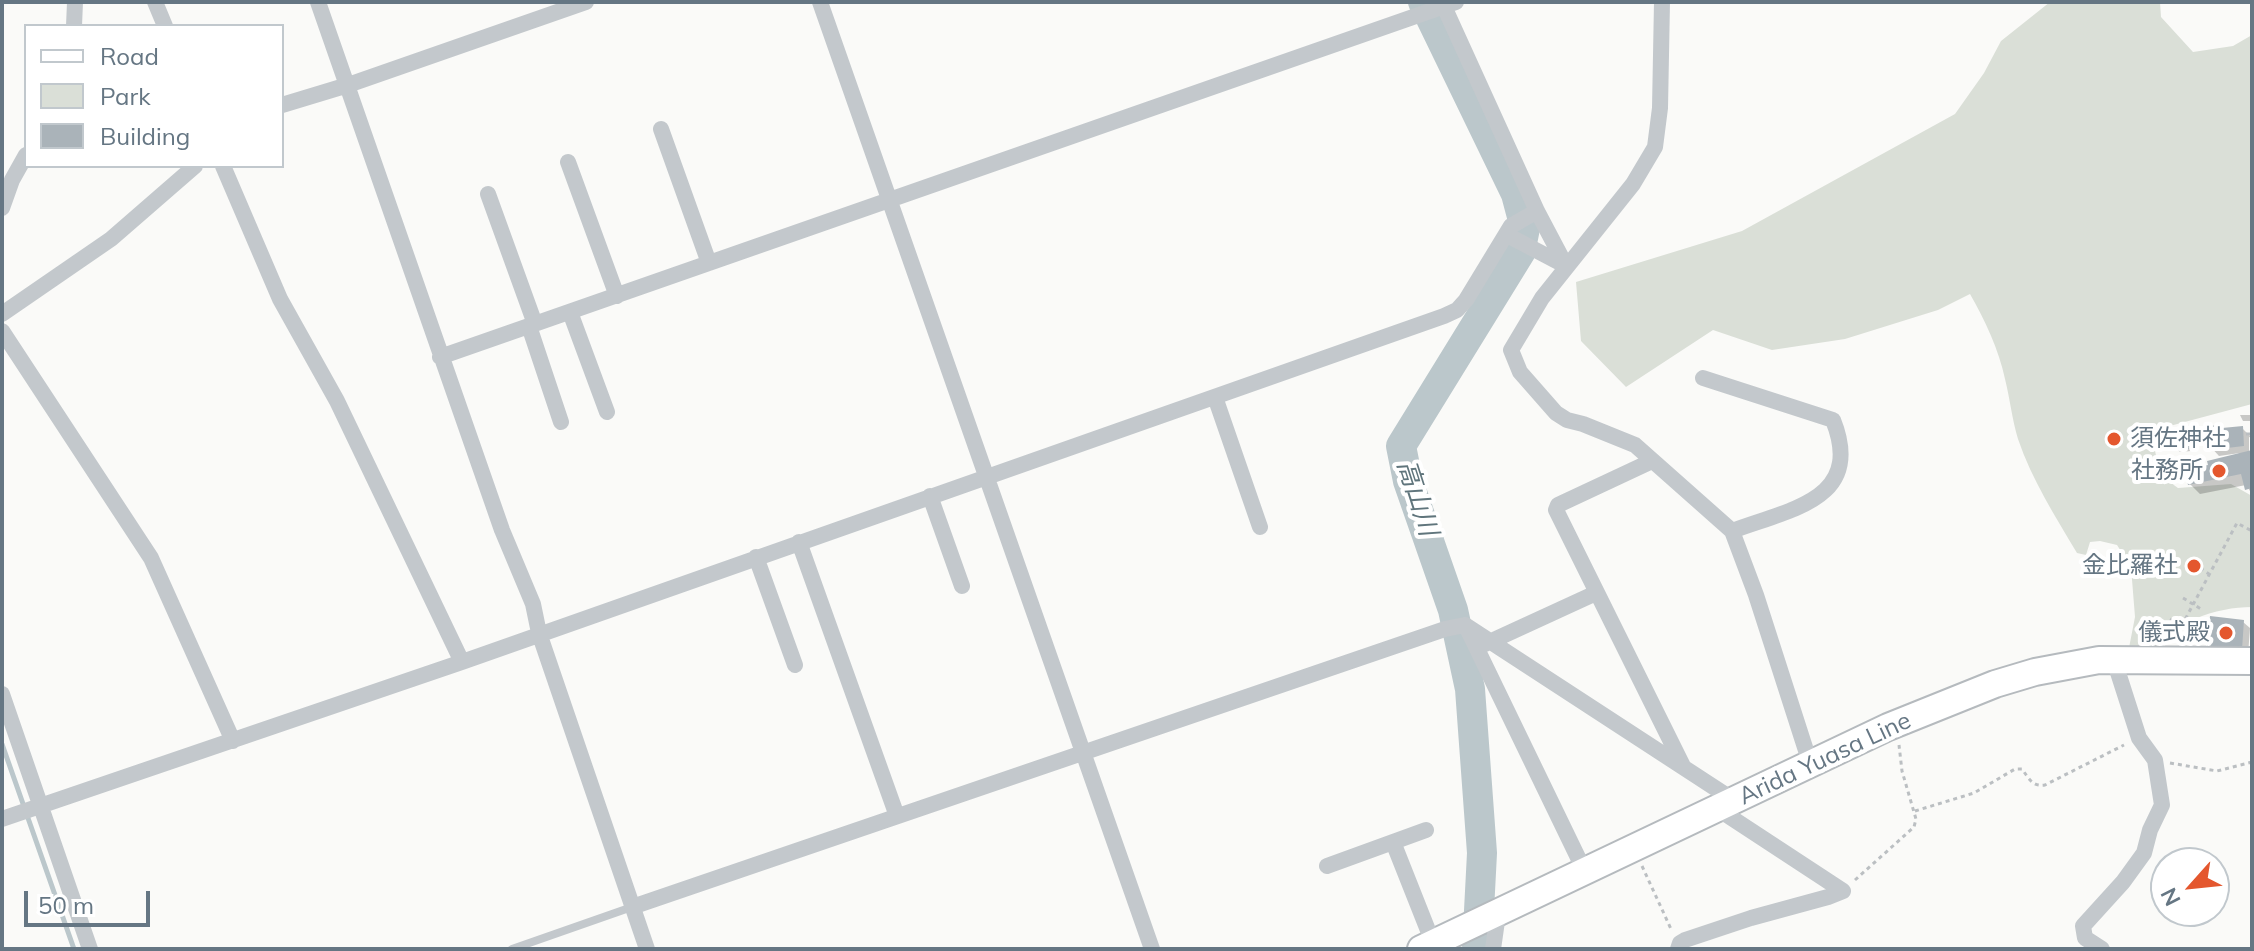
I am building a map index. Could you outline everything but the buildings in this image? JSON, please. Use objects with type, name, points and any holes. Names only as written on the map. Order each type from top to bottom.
[{"type":"main road","name":"Arida Yuasa Line","points":[[1427,946],[1810,763],[1995,684],[2084,661],[2252,661]]},
{"type":"street","points":[[74,24],[75,2]]},
{"type":"street","points":[[155,2],[164,24]]},
{"type":"street","points":[[318,2],[440,357],[502,530],[533,604],[539,633],[647,949]]},
{"type":"street","points":[[284,104],[586,2]]},
{"type":"street","points":[[820,2],[1152,949]]},
{"type":"street","points":[[1662,2],[1660,108],[1655,147],[1633,184],[1566,266],[1511,350],[1513,360],[1530,384],[1556,413],[1635,445],[1732,531],[1810,763]]},
{"type":"street","points":[[440,357],[1448,3],[1537,211],[1566,266]]},
{"type":"street","points":[[661,129],[709,263]]},
{"type":"street","points":[[2,208],[24,159]]},
{"type":"street","points":[[568,162],[617,296]]},
{"type":"street","points":[[2,314],[111,239],[193,168]]},
{"type":"street","points":[[224,168],[280,299],[337,401],[462,662]]},
{"type":"street","points":[[488,194],[561,422]]},
{"type":"street","points":[[2,819],[462,662],[1457,310],[1516,222],[1537,211]]},
{"type":"street","points":[[1507,235],[1566,266]]},
{"type":"street","points":[[570,312],[607,412]]},
{"type":"street","points":[[2,331],[151,558],[233,741]]},
{"type":"street","points":[[1703,378],[1833,420],[1840,438],[1840,473],[1816,499],[1732,531]]},
{"type":"street","points":[[1215,397],[1260,527]]},
{"type":"street","points":[[1652,461],[1558,505],[1556,510],[1684,767]]},
{"type":"street","points":[[930,496],[962,586]]},
{"type":"street","points":[[799,542],[897,816]]},
{"type":"street","points":[[756,557],[795,665]]},
{"type":"street","points":[[1484,644],[1596,593]]},
{"type":"street","points":[[632,907],[1445,629],[1465,625],[1484,644],[1684,767],[1727,805],[1843,891]]},
{"type":"street","points":[[1484,644],[1585,872]]},
{"type":"street","points":[[2102,949],[2085,938],[2083,926],[2123,882],[2144,853],[2150,830],[2162,805],[2155,760],[2139,738],[2114,660]]},
{"type":"street","points":[[2,694],[90,949]]},
{"type":"street","points":[[1327,866],[1426,830]]},
{"type":"street","points":[[1393,842],[1427,946]]},
{"type":"street","points":[[1678,948],[1685,940],[1843,891]]},
{"type":"street","points":[[1493,949],[1495,915]]},
{"type":"lane","points":[[512,949],[632,907]]},
{"type":"path","points":[[2163,661],[2237,523],[2252,531]]},
{"type":"path","points":[[2200,568],[2209,574]]},
{"type":"path","points":[[2183,598],[2201,608]]},
{"type":"path","points":[[2170,619],[2182,626]]},
{"type":"path","points":[[1843,891],[1909,834],[1916,819],[1902,771],[1896,724]]},
{"type":"path","points":[[1915,811],[1974,793],[2015,769],[2022,769],[2032,783],[2045,785],[2139,738]]},
{"type":"path","points":[[2155,760],[2217,771],[2252,762]]},
{"type":"path","points":[[1635,849],[1678,948]]},
{"type":"green space","points":[[2050,2],[2160,2],[2161,17],[2193,52],[2233,46],[2252,35],[2252,404],[2166,427],[2154,444],[2161,469],[2178,488],[2231,484],[2252,496],[2252,607],[2224,610],[2195,619],[2170,634],[2154,656],[2128,653],[2135,617],[2131,567],[2117,545],[2090,542],[2086,555],[2077,553],[2037,483],[2018,439],[1995,346],[1970,294],[1938,310],[1845,339],[1772,350],[1713,330],[1626,387],[1581,341],[1576,282],[1742,231],[1955,114],[1984,73],[2001,41]]},
{"type":"waterway","name":"高山川","points":[[1423,2],[1516,194],[1525,228],[1520,253],[1401,446],[1408,481],[1453,610],[1470,689],[1482,853],[1477,949]]},
{"type":"waterway","points":[[2,744],[74,949]]},
{"type":"place","name":"須佐神社","points":[[2114,439]]},
{"type":"place","name":"社務所","points":[[2219,471]]},
{"type":"place","name":"金比羅社","points":[[2194,566]]},
{"type":"place","name":"儀式殿","points":[[2226,633]]}]
